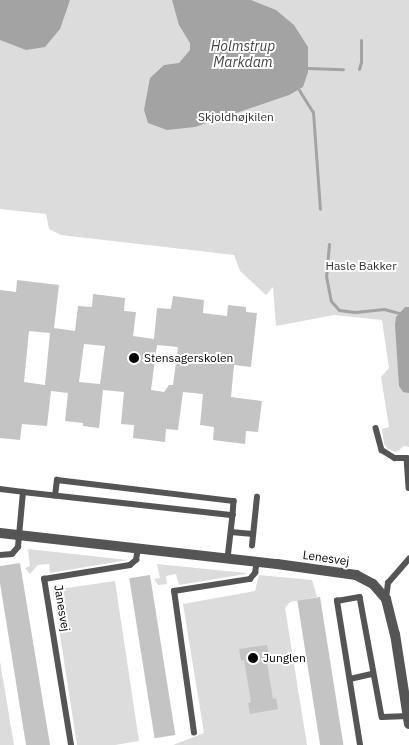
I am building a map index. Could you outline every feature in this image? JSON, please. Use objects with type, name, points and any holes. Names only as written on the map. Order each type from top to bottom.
[{"type":"street","points":[[0,533],[257,562]]},
{"type":"street","name":"Lenesvej","points":[[257,562],[356,575],[373,584],[386,599]]},
{"type":"street","points":[[386,599],[395,634],[408,720]]},
{"type":"lane","points":[[376,428],[382,450],[395,458],[407,458],[409,488]]},
{"type":"lane","points":[[56,496],[57,480],[234,501],[228,559]]},
{"type":"lane","points":[[0,489],[233,515]]},
{"type":"lane","points":[[0,555],[12,554],[18,547],[23,492]]},
{"type":"lane","points":[[252,546],[258,497]]},
{"type":"lane","points":[[231,532],[254,534]]},
{"type":"lane","name":"Janesvej","points":[[71,745],[44,580],[130,565],[136,560],[138,549]]},
{"type":"lane","points":[[386,599],[388,583],[409,559]]},
{"type":"lane","points":[[194,733],[174,591],[250,579],[255,573],[257,562]]},
{"type":"lane","points":[[360,745],[337,601],[360,597],[372,674],[382,717],[408,720]]},
{"type":"lane","points":[[350,679],[372,674]]},
{"type":"green space","name":"Skjoldhøjkilen","points":[[0,0],[409,0],[409,447],[404,446],[396,452],[388,449],[384,444],[382,429],[389,427],[381,377],[389,368],[382,320],[334,315],[276,326],[273,287],[266,295],[240,271],[234,255],[61,235],[49,229],[46,214],[0,209]]},
{"type":"green space","points":[[28,549],[128,560],[50,573],[49,564],[38,565],[30,574],[25,568],[30,566]]},
{"type":"green space","points":[[157,564],[246,574],[179,585],[176,574],[166,576],[167,584],[158,585],[154,579],[160,578]]},
{"type":"green space","points":[[259,575],[312,580],[317,597],[290,602],[285,608],[307,745],[173,745],[204,733],[183,604],[255,591]]},
{"type":"green space","points":[[115,581],[139,741],[115,745],[77,745],[53,590]]},
{"type":"green space","points":[[0,661],[14,745],[0,745]]},
{"type":"water","points":[[0,0],[70,0],[60,29],[45,47],[26,50],[0,40]]},
{"type":"water","name":"Holmstrup Markdam","points":[[172,0],[251,0],[276,10],[294,25],[308,47],[308,72],[303,87],[289,95],[195,127],[167,130],[148,123],[144,110],[150,78],[164,65],[179,63],[190,50],[190,43],[179,25]]},
{"type":"water","points":[[405,307],[409,307],[409,393],[403,392],[399,386],[395,325],[396,317]]},
{"type":"building","points":[[17,280],[59,285],[54,328],[75,331],[78,306],[92,307],[93,294],[125,298],[124,311],[136,312],[133,336],[154,339],[157,308],[171,309],[173,296],[204,300],[203,313],[227,316],[228,305],[246,307],[246,312],[257,313],[251,367],[234,365],[231,397],[262,401],[258,432],[246,431],[245,444],[213,440],[214,427],[200,425],[203,394],[183,392],[178,430],[166,429],[165,442],[133,438],[134,425],[121,424],[124,392],[103,390],[99,428],[83,426],[83,423],[65,421],[68,393],[51,391],[47,426],[22,424],[20,440],[0,438],[0,290],[16,292]],"holes":[[[29,331],[50,333],[45,385],[24,382]],[[84,344],[105,346],[100,384],[79,382]],[[157,345],[178,347],[173,385],[169,385],[164,392],[151,390]]]},
{"type":"building","points":[[20,563],[50,745],[26,745],[0,583],[0,566]]},
{"type":"building","points":[[150,575],[175,735],[155,738],[129,578]]},
{"type":"building","points":[[320,597],[343,745],[320,745],[297,601]]},
{"type":"building","points":[[267,645],[269,656],[266,657],[273,699],[276,698],[278,709],[250,714],[248,703],[251,702],[244,660],[241,661],[239,649]]},
{"type":"waterway","points":[[359,69],[361,62],[361,40]]},
{"type":"waterway","points":[[308,68],[343,69]]},
{"type":"waterway","points":[[299,90],[313,112],[320,209]]},
{"type":"waterway","points":[[329,244],[326,276],[331,301],[339,310],[355,312],[384,309],[399,313]]},
{"type":"place","name":"Stensagerskolen","points":[[134,358]]},
{"type":"place","name":"Junglen","points":[[253,658]]},
{"type":"park label","name":"Hasle Bakker","points":[[361,266]]}]
